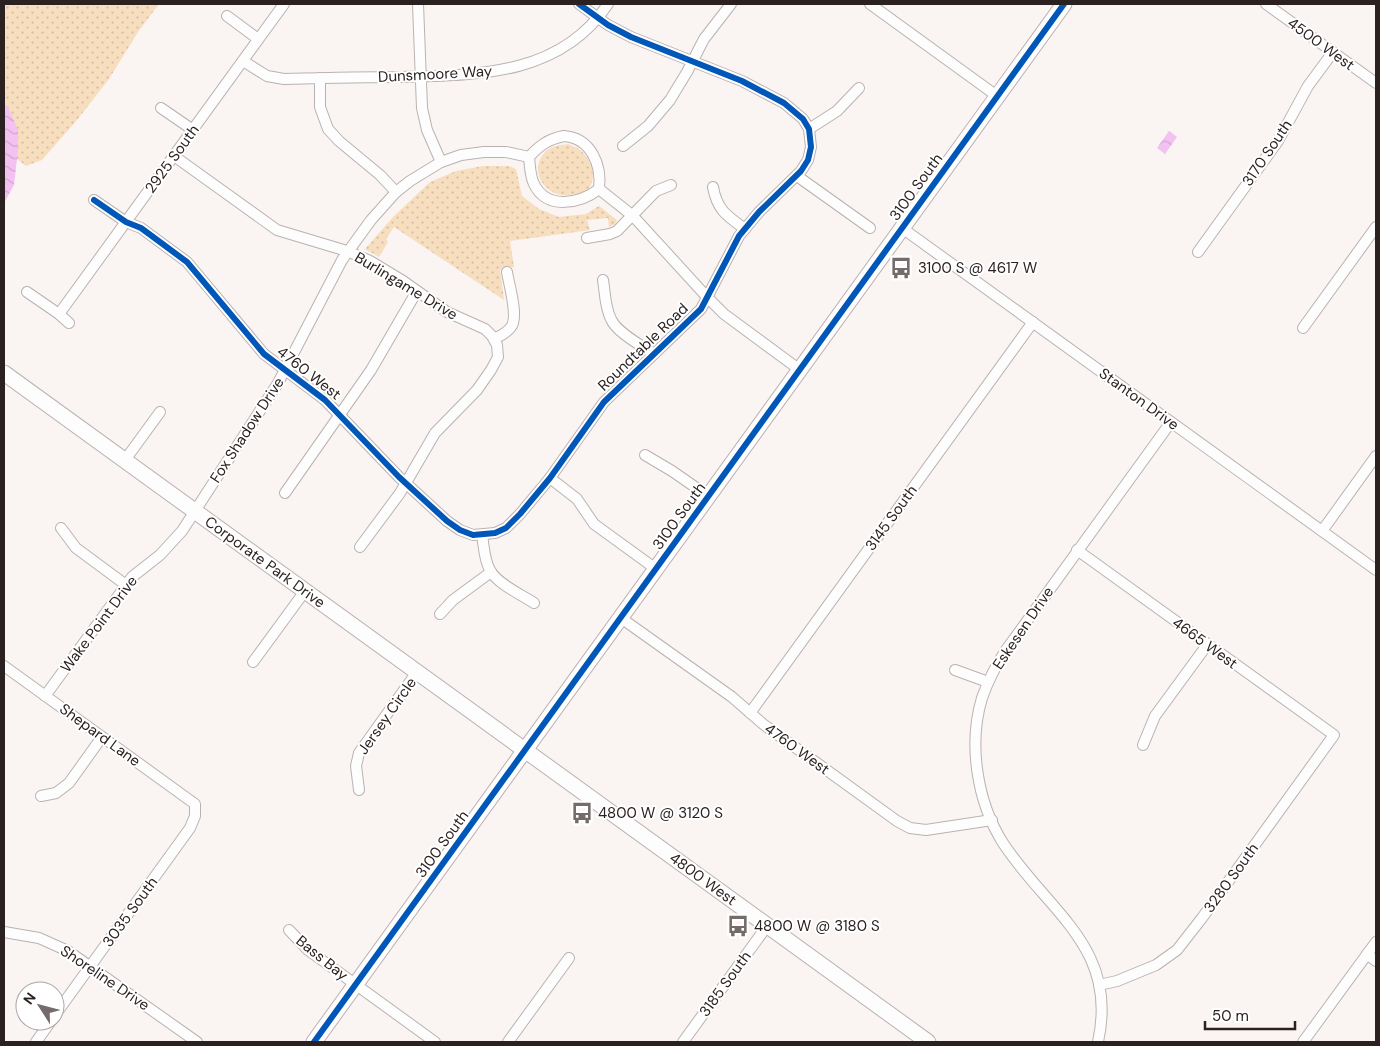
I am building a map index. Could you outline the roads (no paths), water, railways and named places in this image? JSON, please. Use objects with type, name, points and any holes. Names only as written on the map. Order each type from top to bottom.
[{"type":"main road","name":"3100 South","points":[[314,1042],[1064,4]]},
{"type":"main road","name":"Corporate Park Drive","points":[[4,372],[526,750]]},
{"type":"main road","name":"4800 West","points":[[526,750],[928,1042]]},
{"type":"street","name":"2925 South","points":[[59,314],[284,4]]},
{"type":"street","points":[[418,4],[421,98],[424,119],[441,162]]},
{"type":"street","points":[[579,4],[598,19],[644,43],[752,86],[784,103],[803,119],[809,130],[837,111],[859,88]]},
{"type":"street","name":"Dunsmoore Way","points":[[243,61],[272,77],[420,76],[493,72],[526,64],[552,54],[568,45],[583,34],[598,19],[608,4]]},
{"type":"street","points":[[623,146],[648,126],[663,110],[677,91],[699,47],[731,4]]},
{"type":"street","points":[[870,4],[997,96]]},
{"type":"street","name":"4500 West","points":[[1266,4],[1376,83]]},
{"type":"street","points":[[227,16],[258,39]]},
{"type":"street","name":"3170 South","points":[[1198,252],[1278,141],[1288,126],[1308,86],[1332,52]]},
{"type":"street","points":[[320,78],[320,108],[328,128],[339,141],[380,175],[396,192]]},
{"type":"street","points":[[161,108],[192,130]]},
{"type":"street","name":"Roundtable Road","points":[[482,535],[495,533],[511,523],[550,478],[604,402],[701,309],[735,244],[745,229],[765,205],[797,176],[805,166],[810,154],[811,140],[809,130]]},
{"type":"street","points":[[564,136],[577,139],[589,149],[597,162],[601,177],[599,189],[590,196],[574,202],[560,202],[548,198],[534,184],[529,157],[550,140],[564,136]]},
{"type":"street","name":"Fox Shadow Drive","points":[[194,511],[250,428],[286,370],[347,251],[396,192],[424,171],[441,162],[462,155],[506,152],[529,157]]},
{"type":"street","name":"Burlingame Drive","points":[[174,156],[277,230],[347,251],[386,271],[447,312],[485,329],[494,339]]},
{"type":"street","points":[[797,176],[870,228]]},
{"type":"street","points":[[587,238],[617,231],[656,191],[671,185]]},
{"type":"street","points":[[713,187],[716,201],[722,210],[745,229]]},
{"type":"street","points":[[599,189],[633,216],[707,297],[738,326],[800,370]]},
{"type":"street","name":"4760 West","points":[[94,200],[126,222],[141,228],[190,265],[259,349],[316,392],[406,484],[460,530],[473,535],[482,535]]},
{"type":"street","points":[[1303,328],[1376,227]]},
{"type":"street","name":"Stanton Drive","points":[[902,228],[1376,570]]},
{"type":"street","points":[[360,547],[406,484],[435,433],[477,390],[498,357],[494,339],[505,333],[513,323],[514,314],[507,272]]},
{"type":"street","points":[[603,280],[608,313],[612,322],[618,329],[654,354]]},
{"type":"street","points":[[285,494],[372,370],[417,291]]},
{"type":"street","points":[[27,292],[59,314],[68,323]]},
{"type":"street","name":"3145 South","points":[[750,713],[1033,322]]},
{"type":"street","points":[[125,460],[160,412]]},
{"type":"street","name":"Eskesen Drive","points":[[1098,1042],[1102,1014],[1099,985],[1090,956],[1075,931],[1011,854],[1000,837],[986,807],[979,777],[976,746],[978,713],[988,682],[1016,635],[1171,422]]},
{"type":"street","points":[[645,455],[708,496]]},
{"type":"street","points":[[1322,531],[1376,456]]},
{"type":"street","points":[[550,478],[577,499],[594,524],[656,569]]},
{"type":"street","name":"Wake Point Drive","points":[[45,696],[126,585],[137,572],[160,555],[172,543],[194,511]]},
{"type":"street","points":[[61,528],[76,548],[126,585]]},
{"type":"street","points":[[482,535],[487,563],[491,572],[510,588],[534,603]]},
{"type":"street","name":"4665 West","points":[[1078,550],[1334,735]]},
{"type":"street","points":[[440,614],[453,600],[491,572]]},
{"type":"street","points":[[254,662],[305,591]]},
{"type":"street","name":"4760 West","points":[[621,618],[732,697],[763,724],[910,828],[926,830],[992,820]]},
{"type":"street","points":[[1142,745],[1155,716],[1207,645]]},
{"type":"street","name":"Shepard Lane","points":[[4,666],[196,804]]},
{"type":"street","points":[[955,670],[988,682]]},
{"type":"street","name":"Jersey Circle","points":[[359,790],[356,766],[359,754],[417,672]]},
{"type":"street","name":"3280 South","points":[[1099,985],[1117,981],[1151,968],[1167,959],[1177,950],[1334,735]]},
{"type":"street","points":[[41,796],[56,793],[69,783],[102,737]]},
{"type":"street","name":"3035 South","points":[[65,1001],[190,828],[195,816],[196,804]]},
{"type":"street","name":"3185 South","points":[[683,1042],[767,926]]},
{"type":"street","name":"Bass Bay","points":[[289,930],[308,950],[435,1042]]},
{"type":"street","name":"Shoreline Drive","points":[[4,932],[39,938],[56,944],[91,966],[197,1042]]},
{"type":"street","points":[[1304,1042],[1376,942]]},
{"type":"street","points":[[1367,954],[1376,961]]},
{"type":"street","points":[[508,1042],[569,958]]},
{"type":"street","points":[[36,1042],[44,1031]]},
{"type":"water","points":[[4,105],[8,107],[18,130],[18,150],[14,185],[4,203]]},
{"type":"water","points":[[1169,131],[1177,137],[1165,154],[1157,148]]},
{"type":"place","name":"3100 S @ 4617 W","points":[[901,268]]},
{"type":"place","name":"4800 W @ 3120 S","points":[[582,813]]},
{"type":"place","name":"4800 W @ 3180 S","points":[[738,926]]}]
